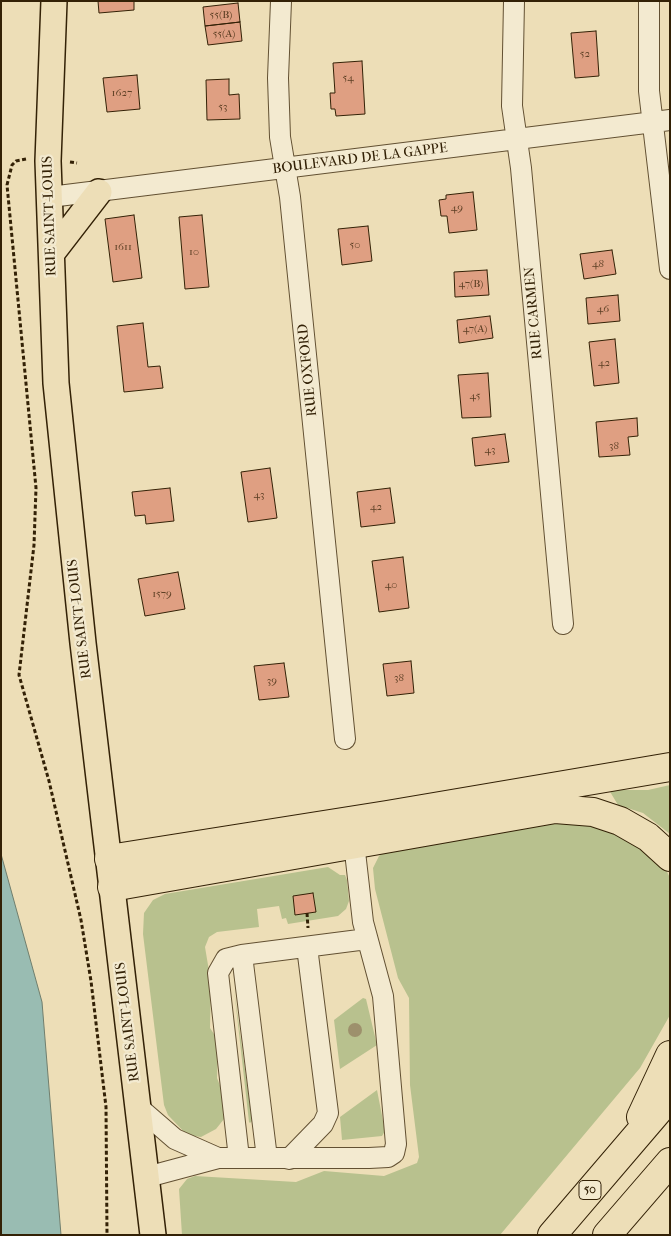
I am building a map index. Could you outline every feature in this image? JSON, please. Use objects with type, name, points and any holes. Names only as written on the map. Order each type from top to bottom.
[{"type":"highway","points":[[109,859],[396,814],[670,767]]},
{"type":"highway","points":[[112,887],[539,811],[570,809],[593,812],[620,821],[648,837],[670,857]]},
{"type":"highway","points":[[627,1147],[670,1055]]},
{"type":"highway","name":"50","points":[[552,1235],[670,1096]]},
{"type":"highway","points":[[607,1235],[670,1162]]},
{"type":"highway","points":[[642,1194],[670,1177]]},
{"type":"main road","name":"RUE SAINT-LOUIS","points":[[54,1],[49,122],[56,383],[64,473],[153,1235]]},
{"type":"main road","points":[[52,253],[99,192]]},
{"type":"street","name":"RUE OXFORD","points":[[281,1],[278,88],[280,137],[286,168],[345,739]]},
{"type":"street","name":"RUE CARMEN","points":[[514,1],[512,106],[563,624]]},
{"type":"street","points":[[649,1],[648,82],[661,121],[670,269]]},
{"type":"street","name":"BOULEVARD DE LA GAPPE","points":[[50,197],[661,121]]},
{"type":"street","points":[[146,1177],[218,1158],[388,1157],[396,1149],[383,996],[359,895],[354,843]]},
{"type":"street","points":[[239,1158],[218,973],[226,959],[242,955],[368,939]]},
{"type":"street","points":[[289,1159],[323,1124],[328,1113],[307,947]]},
{"type":"street","points":[[242,955],[268,1158]]},
{"type":"street","points":[[138,1107],[175,1139],[218,1158]]},
{"type":"path","points":[[26,159],[16,161],[12,165],[7,185],[36,488],[34,545],[19,675],[50,781],[81,920],[92,981],[106,1117],[107,1235]]},
{"type":"path","points":[[307,913],[308,921]]},
{"type":"green space","points":[[670,785],[670,834],[643,813],[618,805],[609,790],[648,790]]},
{"type":"green space","points":[[565,819],[621,828],[659,855],[670,878],[670,1015],[640,1068],[500,1235],[182,1235],[179,1189],[187,1179],[195,1176],[296,1182],[324,1171],[384,1176],[417,1163],[419,1157],[410,1085],[409,998],[398,978],[375,889],[373,868],[379,856],[394,844]]},
{"type":"green space","points":[[328,867],[340,875],[345,875],[347,880],[349,901],[346,909],[338,916],[288,924],[286,918],[282,919],[279,906],[257,909],[259,927],[217,932],[209,937],[205,947],[211,983],[210,1028],[218,1040],[217,1078],[226,1101],[224,1119],[216,1129],[201,1137],[187,1135],[168,1115],[164,1105],[143,934],[144,913],[153,900],[165,894]]},
{"type":"green space","points":[[234,989],[252,1121],[250,1123],[249,1122]]},
{"type":"green space","points":[[363,998],[366,999],[377,1045],[340,1069],[334,1020]]},
{"type":"green space","points":[[377,1090],[385,1131],[382,1136],[342,1140],[340,1117]]},
{"type":"water","points":[[1,854],[42,1002],[61,1235],[1,1235]]},
{"type":"building","points":[[98,1],[134,1],[134,10],[99,13]]},
{"type":"building","points":[[238,3],[240,22],[205,26],[203,7]]},
{"type":"building","points":[[240,22],[242,41],[208,45],[205,26]]},
{"type":"building","points":[[596,31],[599,76],[575,78],[571,33]]},
{"type":"building","points":[[362,61],[365,114],[336,116],[335,109],[331,109],[330,93],[335,93],[333,63]]},
{"type":"building","points":[[137,75],[140,109],[107,112],[103,78]]},
{"type":"building","points":[[229,79],[229,95],[239,94],[240,119],[207,120],[206,80]]},
{"type":"building","points":[[473,192],[477,230],[449,233],[447,216],[441,216],[439,200],[446,199],[446,195]]},
{"type":"building","points":[[134,215],[142,278],[113,282],[105,219]]},
{"type":"building","points":[[202,215],[209,287],[185,289],[179,217]]},
{"type":"building","points":[[368,226],[372,261],[342,265],[338,229]]},
{"type":"building","points":[[612,250],[616,274],[584,279],[580,254]]},
{"type":"building","points":[[487,270],[489,295],[455,297],[454,272]]},
{"type":"building","points":[[618,295],[620,321],[588,324],[586,298]]},
{"type":"building","points":[[490,316],[493,338],[459,343],[457,320]]},
{"type":"building","points":[[143,323],[148,367],[160,366],[163,388],[124,392],[117,326]]},
{"type":"building","points":[[615,339],[619,383],[594,386],[589,342]]},
{"type":"building","points":[[488,373],[491,417],[462,418],[458,375]]},
{"type":"building","points":[[637,418],[638,436],[628,437],[630,455],[599,457],[596,422]]},
{"type":"building","points":[[505,434],[509,462],[475,466],[472,438]]},
{"type":"building","points":[[270,468],[277,518],[248,522],[241,472]]},
{"type":"building","points":[[170,488],[174,521],[146,524],[145,515],[135,516],[132,492]]},
{"type":"building","points":[[390,488],[395,523],[361,527],[357,492]]},
{"type":"building","points":[[403,557],[409,608],[379,612],[372,561]]},
{"type":"building","points":[[178,572],[185,609],[145,616],[138,579]]},
{"type":"building","points":[[411,661],[414,693],[387,696],[383,664]]},
{"type":"building","points":[[284,663],[289,697],[259,700],[254,666]]},
{"type":"building","points":[[313,893],[316,912],[295,915],[293,896]]}]
